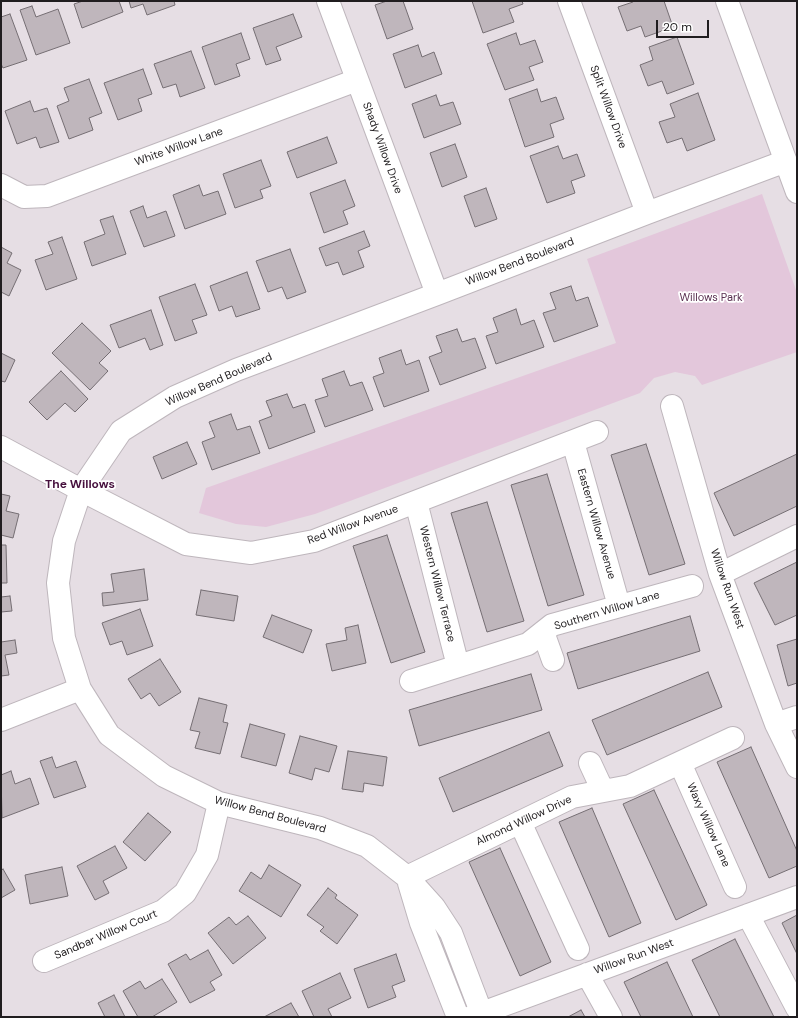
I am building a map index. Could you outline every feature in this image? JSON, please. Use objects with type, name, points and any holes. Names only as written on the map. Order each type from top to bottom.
[{"type":"street","name":"Shady Willow Drive","points":[[328,1],[437,294]]},
{"type":"street","name":"Split Willow Drive","points":[[570,1],[647,213]]},
{"type":"street","points":[[727,1],[768,113],[788,149],[797,192]]},
{"type":"street","name":"White Willow Lane","points":[[1,185],[24,197],[47,196],[357,80]]},
{"type":"street","name":"Willow Bend Boulevard","points":[[478,1016],[451,933],[434,907],[406,876],[367,846],[320,828],[219,803],[164,776],[108,735],[80,689],[64,638],[58,583],[64,541],[81,490],[121,430],[175,397],[236,370],[647,213],[788,149]]},
{"type":"street","name":"Willow Run West","points":[[672,406],[720,574],[776,724],[797,767]]},
{"type":"street","name":"Red Willow Avenue","points":[[1,447],[186,544],[251,553],[314,541],[597,432]]},
{"type":"street","name":"Eastern Willow Avenue","points":[[573,442],[619,606]]},
{"type":"street","name":"Western Willow Terrace","points":[[416,502],[458,666]]},
{"type":"street","points":[[720,574],[797,536]]},
{"type":"street","name":"Southern Willow Lane","points":[[412,681],[528,644],[552,625],[692,586]]},
{"type":"street","points":[[543,632],[553,660]]},
{"type":"street","points":[[1,720],[80,689]]},
{"type":"street","points":[[776,724],[797,717]]},
{"type":"street","name":"Almond Willow Drive","points":[[406,876],[572,797],[630,786],[733,738]]},
{"type":"street","points":[[590,763],[603,791]]},
{"type":"street","name":"Waxy Willow Lane","points":[[680,763],[735,886]]},
{"type":"street","name":"Sandbar Willow Court","points":[[44,961],[163,911],[185,893],[207,855],[219,803]]},
{"type":"street","points":[[520,822],[578,949]]},
{"type":"street","points":[[406,876],[421,923],[458,1017]]},
{"type":"street","name":"Willow Run West","points":[[478,1016],[587,974],[797,897]]},
{"type":"street","points":[[748,915],[797,1008]]},
{"type":"street","points":[[587,974],[611,1017]]},
{"type":"green space","name":"Willows Park","points":[[762,194],[797,293],[797,352],[702,385],[695,376],[675,372],[654,378],[640,393],[315,514],[266,527],[236,524],[199,513],[206,488],[616,343],[587,259]]},
{"type":"building","points":[[83,1],[119,1],[123,12],[82,28],[74,4]]},
{"type":"building","points":[[129,1],[174,1],[175,5],[147,15],[143,4],[131,8]]},
{"type":"building","points":[[387,1],[403,1],[413,29],[387,39],[375,5]]},
{"type":"building","points":[[472,1],[522,1],[523,4],[509,9],[514,22],[483,33]]},
{"type":"building","points":[[632,1],[664,1],[673,27],[645,37],[641,26],[627,31],[618,7],[633,2]]},
{"type":"building","points":[[32,6],[36,17],[58,9],[70,43],[36,55],[20,10]]},
{"type":"building","points":[[10,14],[27,60],[3,68],[1,64],[1,17]]},
{"type":"building","points":[[293,14],[302,37],[276,47],[281,60],[266,65],[253,28]]},
{"type":"building","points":[[241,33],[250,59],[236,64],[240,76],[215,85],[202,47]]},
{"type":"building","points":[[516,33],[520,45],[535,40],[543,62],[529,67],[534,80],[505,90],[487,44]]},
{"type":"building","points":[[677,37],[694,84],[667,94],[662,81],[648,86],[640,65],[653,60],[649,47]]},
{"type":"building","points":[[418,45],[422,57],[434,52],[442,74],[405,88],[393,54]]},
{"type":"building","points":[[191,51],[205,88],[180,97],[176,84],[163,88],[154,64]]},
{"type":"building","points":[[143,69],[152,94],[138,99],[142,111],[118,120],[104,83]]},
{"type":"building","points":[[89,79],[102,113],[89,118],[93,130],[69,139],[57,106],[69,101],[64,88]]},
{"type":"building","points":[[537,89],[541,102],[556,97],[564,119],[550,124],[554,137],[525,147],[509,99]]},
{"type":"building","points":[[698,93],[715,140],[687,151],[682,138],[667,143],[659,122],[675,117],[670,104]]},
{"type":"building","points":[[436,95],[440,106],[453,102],[461,124],[424,138],[412,104]]},
{"type":"building","points":[[30,101],[34,112],[47,108],[59,142],[40,148],[36,137],[17,144],[5,111]]},
{"type":"building","points":[[327,137],[337,163],[297,178],[287,152]]},
{"type":"building","points":[[455,144],[467,177],[442,187],[430,153]]},
{"type":"building","points":[[558,146],[563,159],[577,154],[585,176],[571,181],[575,193],[547,203],[530,156]]},
{"type":"building","points":[[261,160],[271,186],[260,190],[263,198],[235,208],[223,174]]},
{"type":"building","points":[[345,180],[355,206],[343,211],[348,224],[324,233],[310,193]]},
{"type":"building","points":[[199,185],[203,196],[218,191],[226,214],[185,229],[173,195]]},
{"type":"building","points":[[486,188],[497,219],[475,227],[464,196]]},
{"type":"building","points":[[143,206],[147,218],[166,211],[175,236],[144,247],[130,211]]},
{"type":"building","points":[[113,216],[126,254],[92,266],[84,242],[105,234],[100,220]]},
{"type":"building","points":[[364,231],[370,246],[358,251],[364,267],[343,275],[338,262],[326,266],[319,248]]},
{"type":"building","points":[[62,237],[77,279],[46,290],[35,260],[53,254],[48,242]]},
{"type":"building","points":[[1,247],[12,253],[7,263],[21,270],[9,296],[1,292]]},
{"type":"building","points":[[290,249],[306,292],[287,299],[282,287],[268,292],[256,261]]},
{"type":"building","points":[[247,272],[260,309],[236,317],[232,306],[219,311],[210,286]]},
{"type":"building","points":[[195,284],[207,315],[192,320],[197,333],[175,341],[159,297]]},
{"type":"building","points":[[571,286],[576,301],[588,297],[598,326],[554,342],[543,313],[556,309],[550,293]]},
{"type":"building","points":[[516,309],[521,325],[534,320],[544,347],[496,364],[486,336],[498,332],[493,318]]},
{"type":"building","points":[[151,310],[163,345],[150,350],[145,338],[119,348],[110,325]]},
{"type":"building","points":[[82,323],[111,351],[99,363],[108,371],[90,390],[52,353]]},
{"type":"building","points":[[457,329],[462,342],[475,338],[486,368],[440,385],[429,357],[442,352],[436,336]]},
{"type":"building","points":[[401,350],[406,365],[419,360],[429,391],[384,407],[373,377],[384,373],[379,358]]},
{"type":"building","points":[[1,353],[15,360],[5,382],[1,381]]},
{"type":"building","points":[[61,371],[88,399],[75,412],[65,403],[47,420],[29,402]]},
{"type":"building","points":[[344,371],[350,386],[362,382],[373,410],[325,427],[315,400],[328,396],[322,379]]},
{"type":"building","points":[[287,394],[293,408],[305,404],[315,432],[269,449],[259,421],[272,416],[266,401]]},
{"type":"building","points":[[231,414],[237,430],[250,426],[260,453],[212,470],[202,442],[215,437],[209,422]]},
{"type":"building","points":[[187,442],[197,464],[162,479],[153,457]]},
{"type":"building","points":[[646,444],[685,564],[649,575],[611,455]]},
{"type":"building","points":[[797,454],[797,506],[734,536],[714,493]]},
{"type":"building","points":[[547,474],[584,595],[548,606],[511,485]]},
{"type":"building","points":[[1,494],[10,496],[6,511],[19,514],[13,538],[1,535]]},
{"type":"building","points":[[487,502],[524,621],[487,632],[451,513]]},
{"type":"building","points":[[387,535],[425,652],[391,663],[353,546]]},
{"type":"building","points":[[1,545],[6,545],[7,583],[1,583]]},
{"type":"building","points":[[797,562],[797,615],[775,625],[754,583]]},
{"type":"building","points":[[144,569],[148,600],[103,606],[102,593],[114,592],[111,574]]},
{"type":"building","points":[[201,590],[238,596],[234,621],[196,615]]},
{"type":"building","points":[[10,596],[12,611],[1,612],[1,597]]},
{"type":"building","points":[[140,609],[153,646],[127,655],[122,641],[110,645],[102,623]]},
{"type":"building","points":[[272,615],[312,630],[303,653],[263,637]]},
{"type":"building","points":[[690,616],[700,651],[578,689],[567,653]]},
{"type":"building","points":[[358,625],[366,663],[332,671],[326,644],[347,640],[345,628]]},
{"type":"building","points":[[797,639],[797,683],[788,686],[777,645]]},
{"type":"building","points":[[15,640],[17,653],[5,655],[9,675],[1,676],[1,642]]},
{"type":"building","points":[[160,659],[181,692],[159,706],[150,693],[141,699],[128,679]]},
{"type":"building","points":[[708,672],[722,707],[607,755],[592,720]]},
{"type":"building","points":[[531,674],[542,710],[419,746],[409,710]]},
{"type":"building","points":[[199,698],[227,705],[223,722],[228,723],[220,754],[195,748],[200,732],[190,730]]},
{"type":"building","points":[[250,724],[285,734],[276,766],[241,757]]},
{"type":"building","points":[[549,732],[563,766],[453,812],[439,778]]},
{"type":"building","points":[[300,736],[337,746],[329,772],[315,768],[312,780],[289,773]]},
{"type":"building","points":[[751,747],[797,851],[797,866],[769,878],[717,762]]},
{"type":"building","points":[[348,751],[387,757],[383,786],[364,783],[363,792],[342,789]]},
{"type":"building","points":[[52,757],[56,768],[76,761],[86,787],[54,798],[40,761]]},
{"type":"building","points":[[11,771],[15,784],[30,778],[39,804],[2,818],[1,775]]},
{"type":"building","points":[[654,790],[707,905],[676,920],[623,804]]},
{"type":"building","points":[[592,808],[641,923],[609,937],[559,822]]},
{"type":"building","points":[[148,813],[171,832],[145,861],[123,842]]},
{"type":"building","points":[[115,846],[127,868],[103,881],[109,893],[95,900],[77,866]]},
{"type":"building","points":[[500,848],[551,962],[520,976],[469,862]]},
{"type":"building","points":[[269,865],[301,885],[281,917],[239,891],[251,872],[261,879]]},
{"type":"building","points":[[62,867],[68,896],[30,904],[25,875]]},
{"type":"building","points":[[3,869],[15,890],[1,898],[1,871]]},
{"type":"building","points":[[328,888],[337,895],[335,898],[358,915],[337,944],[320,931],[324,927],[307,915]]},
{"type":"building","points":[[797,915],[797,954],[782,923]]},
{"type":"building","points":[[248,916],[266,938],[233,964],[208,933],[229,917],[236,925]]},
{"type":"building","points":[[735,939],[774,1017],[720,1017],[692,960]]},
{"type":"building","points":[[208,950],[222,975],[210,982],[215,990],[190,1003],[168,964],[186,954],[190,960]]},
{"type":"building","points":[[396,954],[405,981],[392,986],[396,997],[368,1008],[354,969]]},
{"type":"building","points":[[667,962],[693,1017],[641,1017],[624,982]]},
{"type":"building","points":[[340,973],[351,998],[328,1009],[332,1017],[314,1017],[302,991]]},
{"type":"building","points":[[162,979],[177,1002],[152,1017],[138,1017],[123,991],[140,981],[145,989]]},
{"type":"building","points":[[114,995],[125,1017],[105,1017],[98,1003]]},
{"type":"building","points":[[291,1003],[299,1017],[264,1017]]},
{"type":"building","points":[[581,1010],[585,1017],[568,1017]]},
{"type":"district","name":"The Willows","points":[[80,485]]}]
